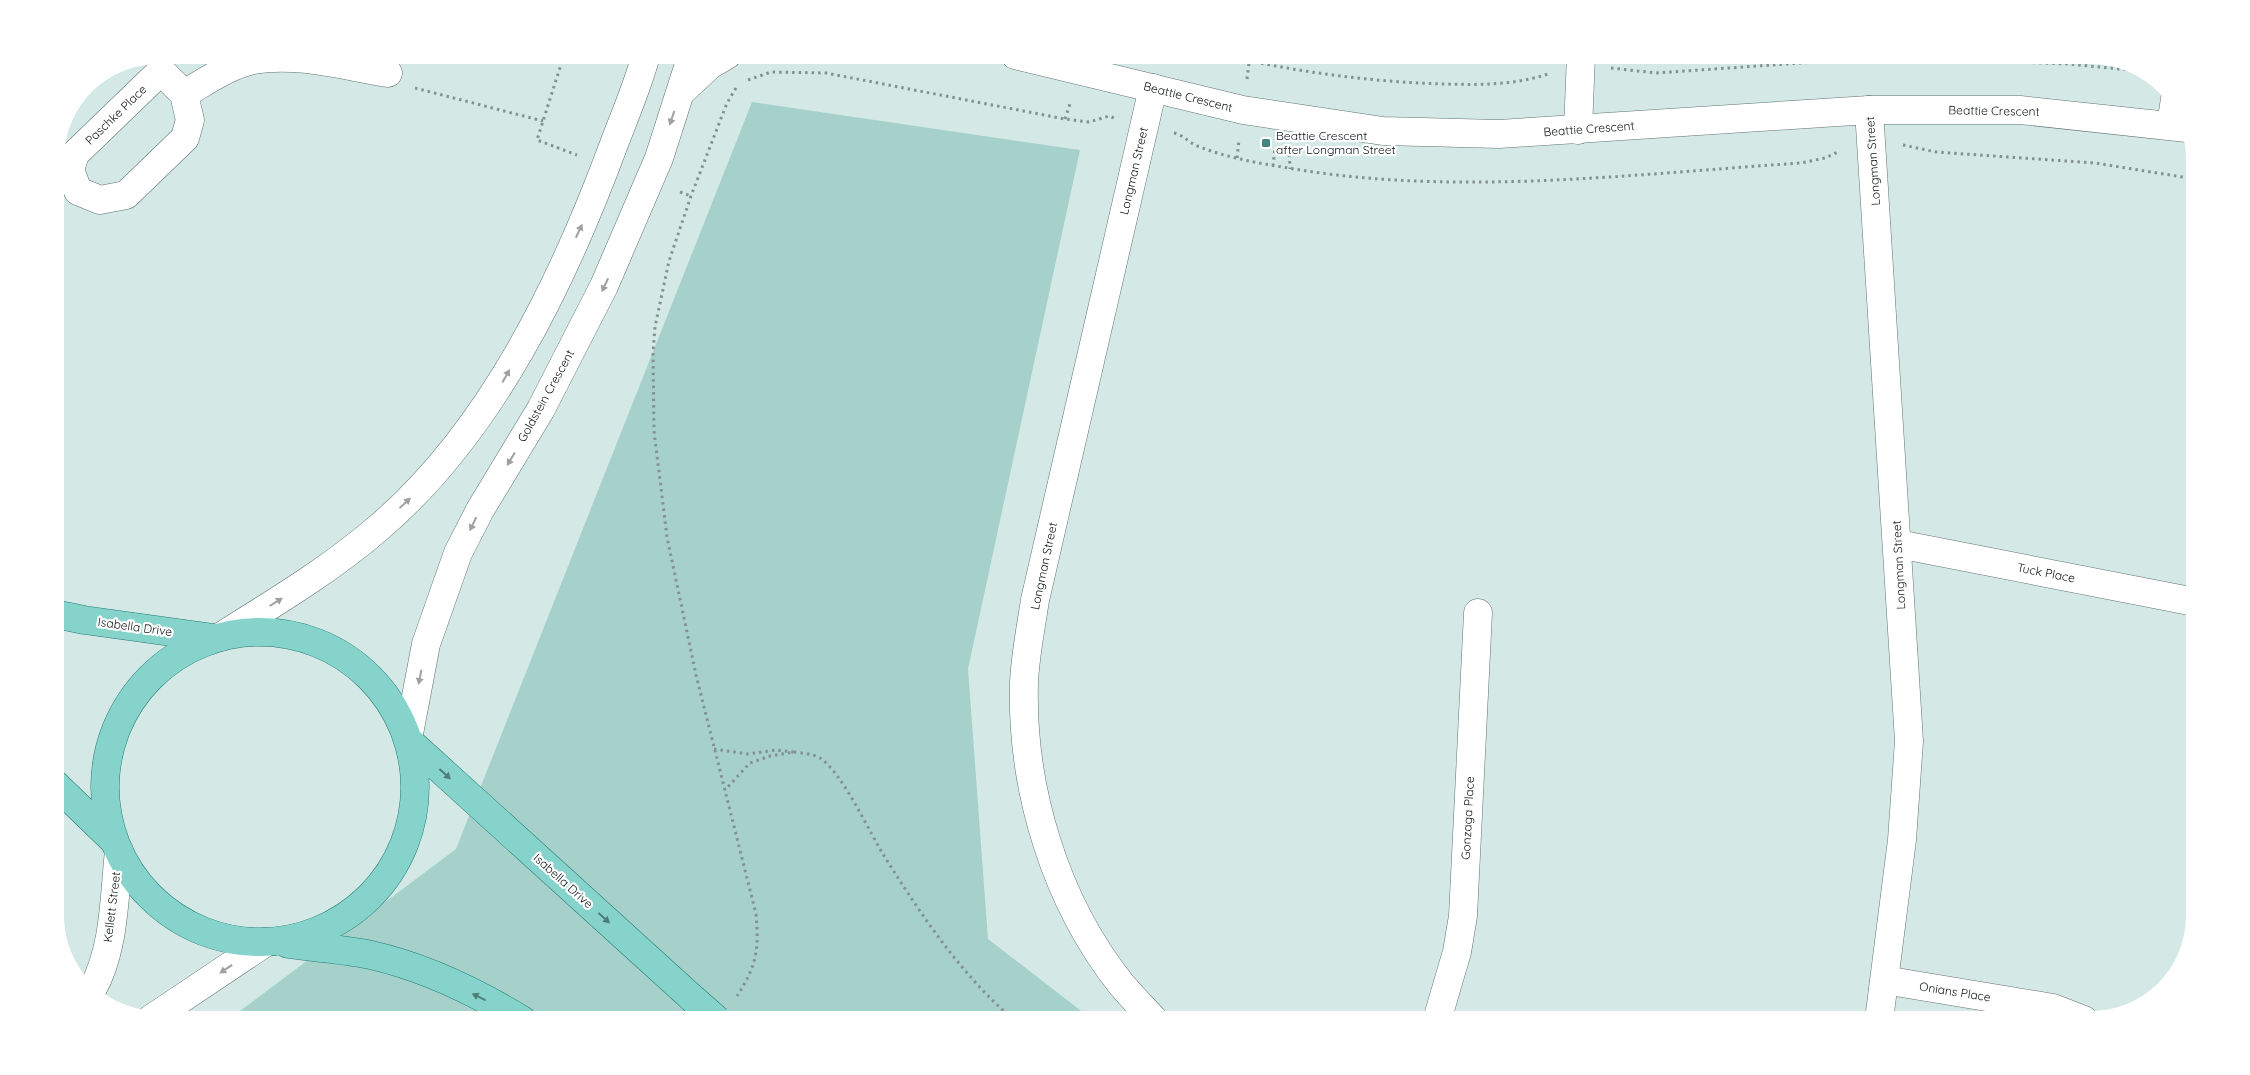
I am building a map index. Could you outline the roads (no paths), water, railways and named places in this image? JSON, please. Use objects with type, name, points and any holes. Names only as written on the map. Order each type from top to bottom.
[{"type":"main road","name":"Isabella Drive","points":[[64,616],[218,638]]},
{"type":"main road","points":[[270,942],[300,938],[326,928],[351,914],[372,895],[389,874],[403,849],[412,822],[416,795],[414,767],[408,740],[397,712],[380,688],[359,667],[334,650],[308,639],[279,632],[249,632],[218,638],[193,647],[168,662],[146,681],[128,704],[115,730],[107,757],[104,786],[107,814],[117,847],[127,868],[144,891],[166,911],[190,926],[216,937],[244,942],[270,942],[371,955],[418,969],[461,988],[505,1011]]},
{"type":"main road","name":"Isabella Drive","points":[[408,740],[707,1011]]},
{"type":"main road","points":[[64,793],[117,847]]},
{"type":"street","name":"Paschke Place","points":[[155,64],[184,94],[190,120],[185,138],[126,195],[100,200],[78,190],[70,170],[75,154],[155,64]]},
{"type":"street","points":[[184,94],[219,74],[243,64]]},
{"type":"street","points":[[331,64],[388,73]]},
{"type":"street","points":[[218,638],[300,587],[376,530],[411,498],[472,426],[499,388],[534,324],[596,195],[643,64]]},
{"type":"street","name":"Goldstein Crescent","points":[[408,740],[426,644],[458,553],[480,510],[540,409],[604,286],[659,158],[689,64]]},
{"type":"street","points":[[681,92],[712,64]]},
{"type":"street","name":"Beattie Crescent","points":[[1053,64],[1251,112],[1383,131],[1499,134],[1870,110],[2020,110],[2176,117]]},
{"type":"street","points":[[1578,130],[1581,64]]},
{"type":"street","name":"Longman Street","points":[[1146,1011],[1120,983],[1076,916],[1045,842],[1028,764],[1024,682],[1035,600],[1153,88]]},
{"type":"street","name":"Longman Street","points":[[1870,110],[1909,741],[1902,840],[1880,1011]]},
{"type":"street","name":"Tuck Place","points":[[1898,544],[2186,600]]},
{"type":"street","name":"Gonzaga Place","points":[[1440,1011],[1457,952],[1463,916],[1478,614]]},
{"type":"street","name":"Kellett Street","points":[[94,985],[111,935],[117,847]]},
{"type":"street","points":[[163,1011],[270,942]]},
{"type":"street","name":"Onians Place","points":[[1884,980],[2054,1008],[2062,1011]]},
{"type":"place","name":"Beattie Crescent after Longman Street","points":[[1266,143]]}]
